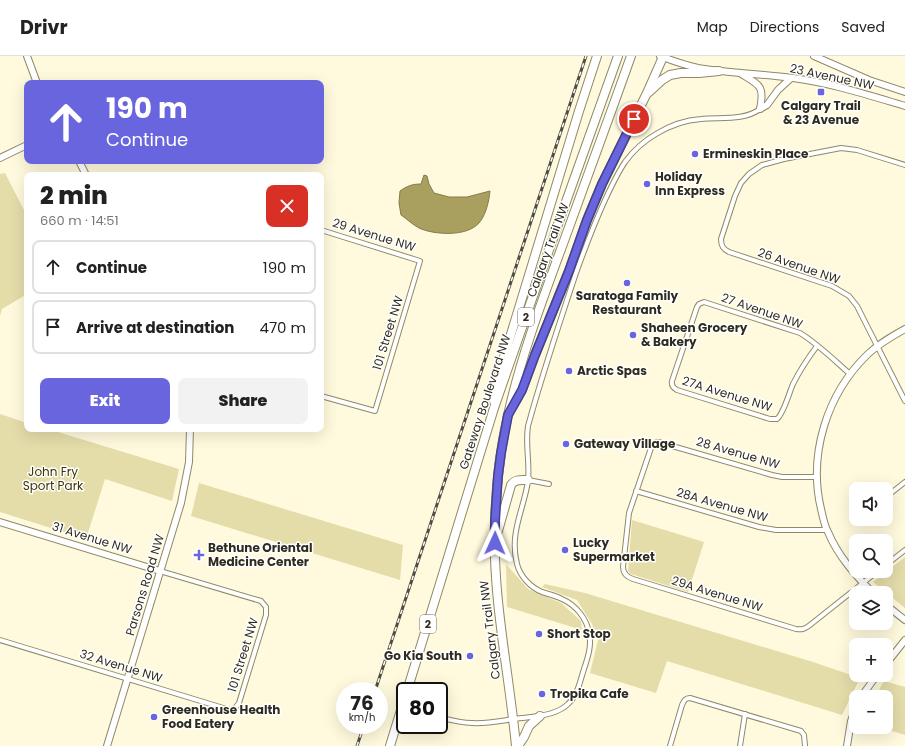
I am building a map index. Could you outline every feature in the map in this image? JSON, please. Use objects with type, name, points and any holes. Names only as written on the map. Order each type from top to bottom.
[{"type":"highway","points":[[494,408],[494,390],[597,56]]},
{"type":"highway","name":"Gateway Boulevard NW","points":[[410,682],[494,408],[618,56]]},
{"type":"highway","name":"Calgary Trail NW","points":[[517,746],[498,606],[495,571],[495,521],[501,453],[508,415],[525,350],[631,56]]},
{"type":"highway","points":[[508,415],[522,390],[602,184],[647,93],[662,56]]},
{"type":"highway","points":[[647,93],[670,75],[681,73],[699,74],[719,71]]},
{"type":"highway","points":[[495,543],[511,485],[516,480],[528,480]]},
{"type":"highway","points":[[517,746],[529,726],[540,716]]},
{"type":"highway","points":[[390,746],[396,728]]},
{"type":"main road","points":[[27,56],[36,80]]},
{"type":"main road","name":"23 Avenue NW","points":[[662,56],[688,66],[719,71],[791,78],[842,88],[905,106]]},
{"type":"main road","name":"23 Avenue NW","points":[[814,56],[852,73],[905,92]]},
{"type":"main road","points":[[739,73],[759,86],[762,95],[760,109]]},
{"type":"main road","points":[[760,109],[767,105],[778,90],[791,78]]},
{"type":"main road","points":[[0,158],[24,146]]},
{"type":"main road","points":[[866,586],[841,556],[827,530],[819,503],[817,477],[818,450],[823,428],[837,393],[850,374],[877,346],[905,329]]},
{"type":"main road","name":"Parsons Road NW","points":[[108,746],[179,511],[189,462],[190,432]]},
{"type":"main road","name":"31 Avenue NW","points":[[0,522],[160,571]]},
{"type":"main road","points":[[893,611],[905,620]]},
{"type":"main road","points":[[893,655],[905,640]]},
{"type":"main road","points":[[847,746],[849,727]]},
{"type":"street","points":[[448,719],[473,723],[540,716],[553,713],[561,709],[574,697],[590,648],[587,623],[574,607],[562,599],[537,589],[526,580],[519,569],[515,555],[516,529],[528,480],[528,426],[557,330],[584,250],[599,213],[618,172],[628,159],[642,144],[667,128],[694,120],[749,115],[760,109]]},
{"type":"street","name":"26 Avenue NW","points":[[905,165],[851,149],[841,148],[766,163],[748,174],[741,183],[721,236],[722,246],[729,252],[832,286],[845,293],[852,299],[855,302],[905,401]]},
{"type":"street","name":"29 Avenue NW","points":[[324,231],[420,261]]},
{"type":"street","name":"101 Street NW","points":[[324,397],[375,411],[420,261]]},
{"type":"street","name":"27 Avenue NW","points":[[673,387],[672,381],[697,307],[702,302],[706,302],[791,330],[806,337],[850,374]]},
{"type":"street","name":"27A Avenue NW","points":[[673,387],[677,390],[698,397],[770,419],[777,419],[781,414],[799,372],[817,346]]},
{"type":"street","name":"28 Avenue NW","points":[[636,491],[651,448],[654,443],[658,442],[772,475],[782,477],[817,477]]},
{"type":"street","points":[[528,480],[550,484]]},
{"type":"street","points":[[893,491],[905,482]]},
{"type":"street","name":"28A Avenue NW","points":[[636,491],[764,528],[789,530],[827,530]]},
{"type":"street","name":"29A Avenue NW","points":[[636,491],[628,516],[623,567],[627,577],[796,629],[804,629],[810,625],[863,583]]},
{"type":"street","points":[[893,559],[905,550]]},
{"type":"street","name":"31 Avenue NW","points":[[160,571],[261,601],[266,607]]},
{"type":"street","points":[[863,583],[869,578]]},
{"type":"street","name":"101 Street NW","points":[[235,708],[239,703],[266,615],[266,607]]},
{"type":"street","name":"32 Avenue NW","points":[[0,640],[230,710],[235,708]]},
{"type":"street","points":[[670,746],[682,705],[687,698],[696,699],[799,730],[804,733],[805,746]]},
{"type":"street","points":[[740,746],[746,714]]},
{"type":"green space","points":[[5,173],[24,210],[24,296],[2,309],[0,316],[0,174]]},
{"type":"green space","name":"John Fry Sport Park","points":[[0,414],[24,422],[24,432],[58,432],[179,469],[172,501],[105,479],[86,539],[0,512]]},
{"type":"green space","points":[[199,483],[403,545],[400,580],[191,516]]},
{"type":"green space","points":[[632,520],[704,542],[688,592],[631,574],[628,571]]},
{"type":"green space","points":[[905,557],[905,608],[893,598],[893,586],[878,586],[873,582],[878,578],[893,578],[893,566]]},
{"type":"green space","points":[[506,564],[528,589],[561,603],[581,621],[582,630],[507,607]]},
{"type":"green space","points":[[545,584],[585,593],[813,662],[849,674],[849,682],[858,682],[854,690],[849,690],[849,701],[842,715],[667,661],[656,693],[590,673],[598,640],[592,624],[577,600],[542,587]]},
{"type":"green space","points":[[883,682],[905,687],[905,735],[893,731],[893,690],[879,690]]},
{"type":"shaded area","points":[[424,175],[427,176],[434,193],[449,197],[467,197],[490,191],[485,212],[479,223],[474,228],[467,231],[459,233],[441,233],[419,228],[401,215],[399,203],[400,191],[415,184],[421,184]]},
{"type":"railway","points":[[378,682],[586,56]]},
{"type":"railway","points":[[357,746],[361,734]]},
{"type":"place","name":"Calgary Trail & 23 Avenue","points":[[821,92]]},
{"type":"place","name":"Ermineskin Place","points":[[695,154]]},
{"type":"place","name":"Holiday Inn Express","points":[[647,184]]},
{"type":"place","name":"Saratoga Family Restaurant","points":[[627,283]]},
{"type":"place","name":"Shaheen Grocery & Bakery","points":[[633,335]]},
{"type":"place","name":"Arctic Spas","points":[[569,371]]},
{"type":"place","name":"Gateway Village","points":[[566,444]]},
{"type":"place","name":"Lucky Supermarket","points":[[565,550]]},
{"type":"place","name":"Bethune Oriental Medicine Center","points":[[199,555]]},
{"type":"place","name":"Short Stop","points":[[539,634]]},
{"type":"place","name":"Go Kia South","points":[[470,656]]},
{"type":"place","name":"Tropika Cafe","points":[[542,694]]},
{"type":"place","name":"Greenhouse Health Food Eatery","points":[[154,717]]},
{"type":"route","points":[[495,543],[498,476],[508,415],[522,390],[602,184],[634,119]]}]
